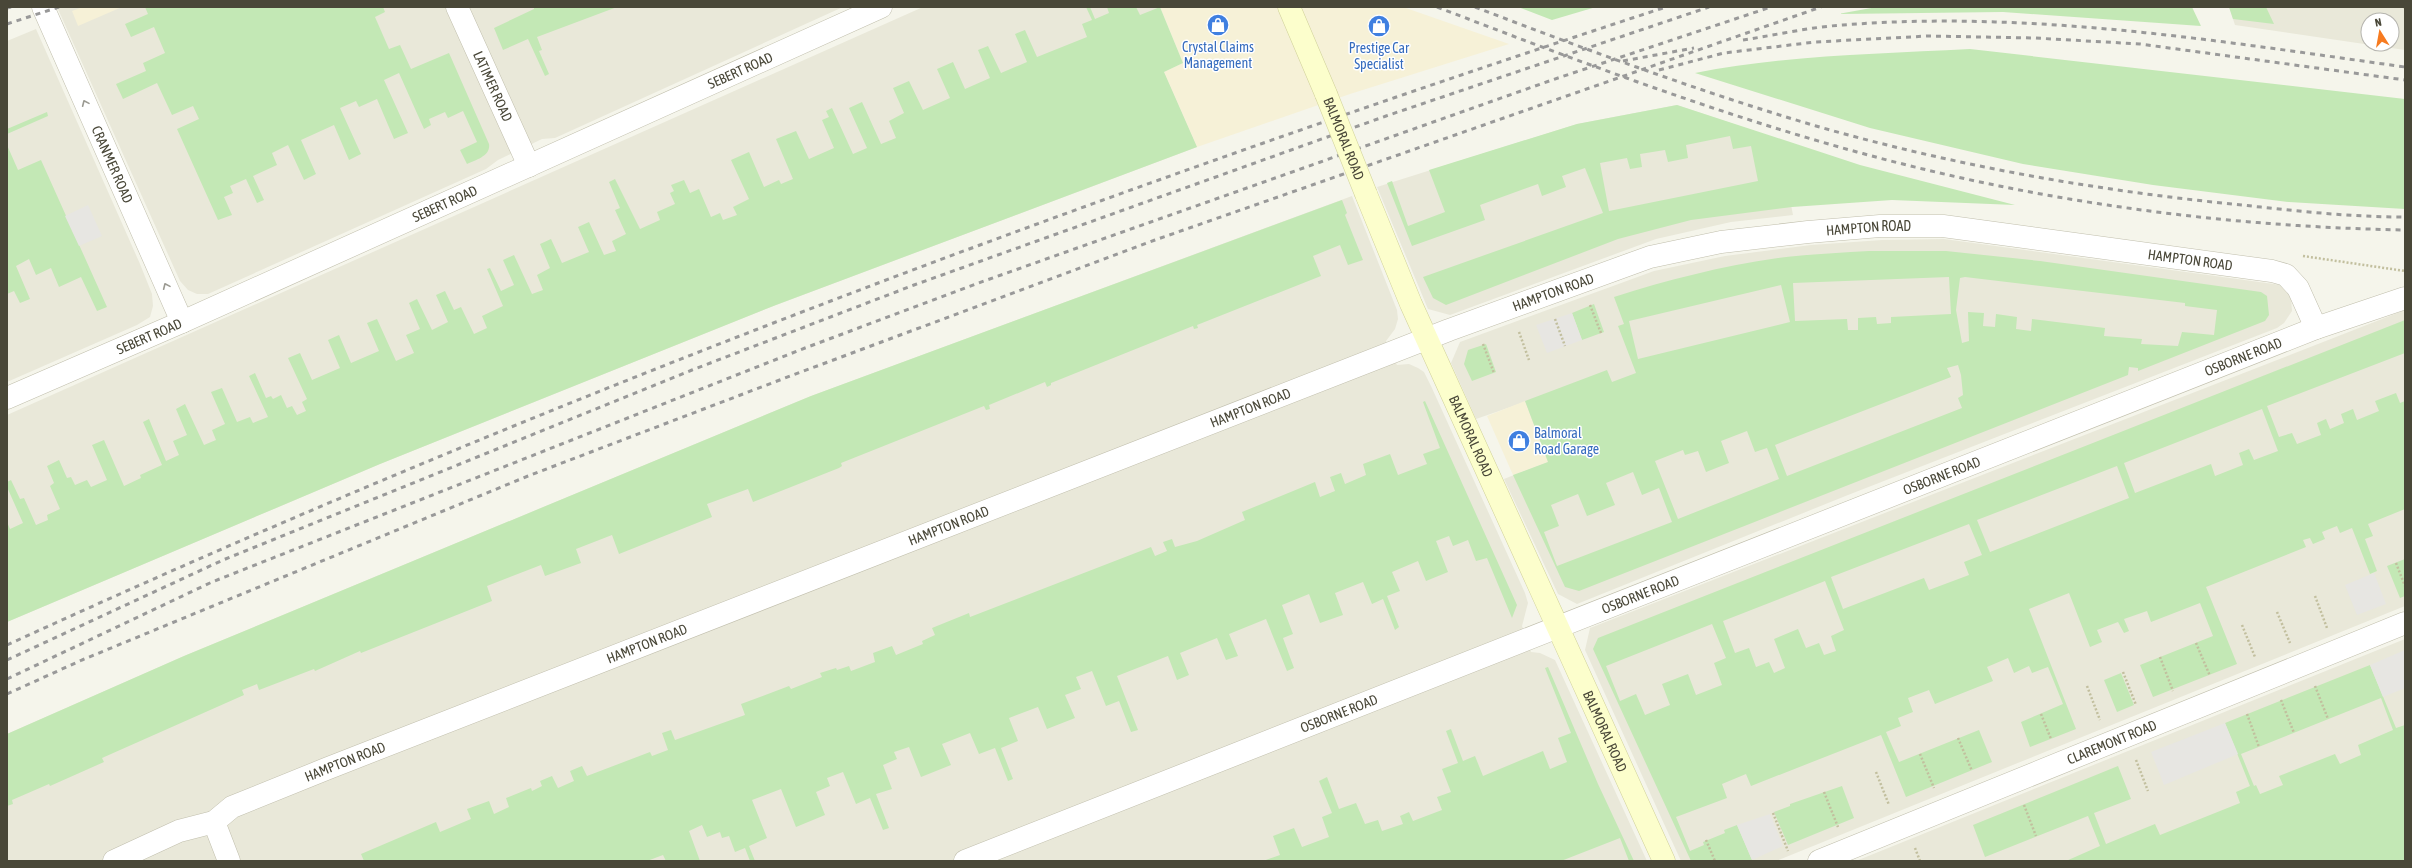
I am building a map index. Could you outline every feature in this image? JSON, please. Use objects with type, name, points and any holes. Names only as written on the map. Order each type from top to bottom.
[{"type":"street","name":"CRANMER ROAD","points":[[43,7],[182,322]]},
{"type":"street","name":"LATIMER ROAD","points":[[457,7],[528,166]]},
{"type":"street","name":"BALMORAL ROAD","points":[[1289,7],[1427,339],[1664,861]]},
{"type":"street","name":"SEBERT ROAD","points":[[7,398],[182,322],[877,8]]},
{"type":"street","name":"HAMPTON ROAD","points":[[114,861],[179,831],[214,822],[232,807],[268,792],[1427,339],[1650,257],[1721,242],[1808,232],[1888,226],[1943,226],[2002,232],[2272,271],[2286,275],[2298,288],[2316,328]]},
{"type":"street","points":[[2316,328],[2405,298]]},
{"type":"street","name":"OSBORNE ROAD","points":[[966,861],[2316,328]]},
{"type":"street","name":"CLAREMONT ROAD","points":[[1819,861],[2405,623]]},
{"type":"street","points":[[214,822],[229,861]]},
{"type":"path","points":[[2300,256],[2405,271]]},
{"type":"path","points":[[1588,301],[1601,333]]},
{"type":"path","points":[[1553,313],[1565,346]]},
{"type":"path","points":[[1517,326],[1529,360]]},
{"type":"path","points":[[1480,339],[1494,373]]},
{"type":"path","points":[[2396,563],[2405,586]]},
{"type":"path","points":[[2315,596],[2329,632]]},
{"type":"path","points":[[2277,612],[2292,648]]},
{"type":"path","points":[[2242,626],[2257,662]]},
{"type":"path","points":[[2196,643],[2212,680]]},
{"type":"path","points":[[2160,657],[2174,695]]},
{"type":"path","points":[[2123,672],[2138,710]]},
{"type":"path","points":[[2313,682],[2328,719]]},
{"type":"path","points":[[2087,686],[2102,724]]},
{"type":"path","points":[[2279,696],[2294,733]]},
{"type":"path","points":[[2245,710],[2260,747]]},
{"type":"path","points":[[2041,714],[2053,744]]},
{"type":"path","points":[[1958,738],[1974,776]]},
{"type":"path","points":[[1920,754],[1935,792]]},
{"type":"path","points":[[2133,754],[2148,791]]},
{"type":"path","points":[[1876,772],[1891,810]]},
{"type":"path","points":[[1824,792],[1839,830]]},
{"type":"path","points":[[2022,799],[2036,836]]},
{"type":"path","points":[[1773,813],[1788,851]]},
{"type":"path","points":[[1706,840],[1714,861]]},
{"type":"path","points":[[1913,843],[1920,861]]},
{"type":"shaded area","points":[[57,7],[843,7],[555,138],[542,139],[498,160],[486,169],[208,294],[197,294],[188,290],[180,281]]},
{"type":"shaded area","points":[[83,7],[122,7],[78,26],[72,11]]},
{"type":"shaded area","points":[[923,7],[1160,7],[1164,72],[1197,147],[776,305],[380,464],[7,622],[7,415]]},
{"type":"shaded area","points":[[1160,7],[1403,7],[1509,44],[1350,94],[1197,147],[1164,72],[1183,63]]},
{"type":"shaded area","points":[[2229,7],[2405,7],[2405,50],[2400,49],[2400,12],[2360,12],[2360,43],[2235,25]]},
{"type":"shaded area","points":[[36,29],[140,264],[152,294],[153,306],[150,317],[137,325],[7,382],[7,41]]},
{"type":"shaded area","points":[[1677,105],[1778,139],[1793,215],[1731,222],[1656,239],[1450,315],[1428,309],[1377,187],[1577,124]]},
{"type":"shaded area","points":[[1352,196],[1397,310],[1398,319],[1395,329],[1386,341],[1397,365],[1409,364],[1424,372],[1525,593],[1528,603],[1522,626],[1531,652],[1540,653],[1555,660],[1647,861],[7,861],[7,734],[184,656],[811,396]]},
{"type":"shaded area","points":[[88,205],[102,236],[79,246],[65,216]]},
{"type":"shaded area","points":[[1944,239],[2281,285],[2291,298],[2292,311],[2284,323],[2277,328],[1848,495],[1577,604],[1558,594],[1504,479],[1547,462],[1525,402],[1476,419],[1451,363],[1460,342],[1654,271],[1725,256],[1811,245],[1882,240]]},
{"type":"shaded area","points":[[2405,310],[2405,606],[1776,861],[1681,861],[1585,650],[1590,628]]},
{"type":"shaded area","points":[[1572,313],[1582,340],[1547,353],[1536,325]]},
{"type":"shaded area","points":[[1525,401],[1548,462],[1513,475],[1487,416]]},
{"type":"shaded area","points":[[2374,573],[2386,604],[2357,615],[2345,585]]},
{"type":"shaded area","points":[[2405,639],[2405,861],[1856,861]]},
{"type":"shaded area","points":[[2405,650],[2405,688],[2383,697],[2370,665]]},
{"type":"shaded area","points":[[2225,723],[2238,754],[2164,785],[2151,752]]},
{"type":"shaded area","points":[[1770,814],[1783,846],[1752,860],[1737,825]]},
{"type":"green space","points":[[145,7],[383,7],[385,12],[375,17],[389,49],[400,45],[411,69],[449,53],[489,144],[488,152],[482,157],[467,164],[460,150],[477,142],[463,111],[448,118],[445,112],[429,119],[431,125],[424,129],[399,73],[384,80],[408,133],[394,139],[377,99],[359,107],[356,101],[340,108],[361,154],[349,160],[334,125],[301,140],[316,174],[304,180],[288,145],[272,153],[277,165],[253,176],[264,200],[257,203],[246,179],[230,186],[233,193],[224,197],[232,215],[218,220],[177,129],[199,119],[193,106],[172,115],[157,83],[123,99],[116,84],[146,71],[143,63],[165,53],[154,27],[131,37],[125,24],[148,14]]},
{"type":"green space","points":[[534,7],[617,7],[537,37],[542,50],[539,51],[549,74],[545,76],[528,39],[503,50],[494,28],[534,9]]},
{"type":"green space","points":[[1086,7],[1090,7],[1095,19],[1109,13],[1107,7],[1136,7],[1140,15],[1160,7],[1183,63],[1164,72],[1197,147],[776,305],[380,464],[7,622],[7,522],[10,529],[23,523],[7,487],[7,482],[11,480],[20,499],[24,498],[36,525],[48,520],[47,515],[60,509],[50,486],[54,483],[47,466],[59,460],[67,478],[71,477],[75,485],[87,480],[91,487],[107,480],[92,445],[104,440],[124,486],[141,478],[140,475],[162,465],[143,422],[149,419],[166,461],[179,455],[173,441],[187,435],[176,409],[185,404],[204,445],[216,440],[212,430],[225,424],[211,392],[222,388],[237,422],[250,417],[253,423],[268,417],[249,376],[255,373],[266,398],[271,396],[273,399],[281,395],[287,408],[292,406],[297,415],[306,411],[302,402],[307,399],[288,358],[300,353],[312,380],[340,368],[328,340],[339,335],[351,363],[379,351],[367,323],[377,319],[396,361],[414,353],[406,335],[420,329],[409,303],[417,299],[432,330],[448,322],[436,295],[445,291],[454,310],[461,307],[474,334],[487,328],[482,316],[503,306],[487,269],[490,268],[501,291],[514,285],[503,260],[514,255],[532,294],[543,290],[537,275],[550,268],[540,244],[551,239],[562,263],[589,252],[578,227],[589,222],[604,255],[616,251],[612,241],[626,234],[615,210],[620,208],[609,182],[615,179],[640,229],[660,220],[657,212],[675,204],[670,193],[674,191],[671,185],[684,180],[690,193],[699,189],[711,217],[720,213],[723,220],[737,215],[733,207],[749,199],[731,160],[749,152],[764,187],[779,180],[781,184],[793,179],[776,139],[796,131],[809,159],[834,148],[822,120],[829,117],[826,111],[832,108],[853,154],[867,148],[849,108],[862,102],[881,144],[896,138],[889,121],[904,113],[893,88],[909,81],[923,110],[950,98],[937,69],[953,62],[965,89],[990,78],[978,50],[988,46],[1001,73],[1027,62],[1015,34],[1025,30],[1037,57],[1087,37],[1082,24],[1092,20]]},
{"type":"green space","points":[[1518,7],[1596,7],[1552,20]]},
{"type":"green space","points":[[1877,7],[2192,7],[2201,26],[2003,12],[1838,14]]},
{"type":"green space","points":[[2229,7],[2266,7],[2274,24],[2233,19]]},
{"type":"green space","points":[[1970,49],[2405,99],[2405,209],[2289,202],[2153,185],[2023,164],[1870,128],[1695,73],[1763,62],[1797,59]]},
{"type":"green space","points":[[1677,105],[1860,165],[2015,205],[1892,200],[1792,207],[1691,220],[1618,239],[1446,305],[1433,298],[1423,277],[1603,213],[1585,168],[1562,176],[1566,187],[1542,196],[1538,184],[1480,205],[1485,220],[1412,246],[1387,183],[1392,181],[1408,226],[1445,212],[1429,170],[1577,124]],"holes":[[[1730,136],[1733,149],[1751,146],[1758,181],[1609,211],[1600,163],[1627,158],[1630,169],[1642,167],[1640,154],[1665,150],[1668,162],[1688,158],[1686,145]]]},
{"type":"green space","points":[[47,112],[48,116],[7,134],[7,129]]},
{"type":"green space","points":[[7,145],[18,170],[41,160],[107,307],[97,311],[81,277],[59,287],[51,268],[36,275],[29,259],[16,266],[30,299],[20,303],[14,291],[7,294]]},
{"type":"green space","points":[[1342,200],[1347,213],[1345,215],[1363,260],[1348,265],[1340,245],[1313,256],[1321,276],[1197,325],[1198,328],[1194,329],[1193,326],[1051,383],[1051,385],[1047,387],[1045,382],[989,405],[990,409],[986,410],[984,406],[841,463],[842,466],[839,468],[753,502],[748,489],[707,504],[712,517],[619,554],[612,535],[576,549],[581,563],[545,576],[541,565],[487,586],[492,601],[361,653],[360,651],[315,671],[314,669],[259,690],[257,684],[242,690],[244,695],[102,758],[104,762],[50,786],[49,784],[12,800],[13,804],[7,806],[7,734],[184,656],[811,396]]},
{"type":"green space","points":[[1869,251],[1946,251],[2040,261],[2261,292],[2267,296],[2269,315],[2265,321],[2138,371],[2138,368],[2129,367],[2128,375],[1579,591],[1565,587],[1513,475],[1548,462],[1525,401],[1607,370],[1612,382],[1636,373],[1618,326],[1624,324],[1614,297],[1674,279],[1757,261]],"holes":[[[1949,277],[1951,314],[1891,317],[1891,323],[1877,324],[1876,317],[1858,318],[1858,330],[1848,330],[1847,319],[1795,321],[1793,283]],[[1965,277],[2185,303],[2185,306],[2217,310],[2214,335],[2182,332],[2178,346],[2141,344],[2142,339],[2104,336],[2105,328],[2032,319],[2031,331],[2016,329],[2017,317],[1996,314],[1995,327],[1983,326],[1984,313],[1968,312],[1969,341],[1962,343],[1956,310],[1960,278]],[[1781,285],[1790,322],[1638,359],[1629,321]],[[1958,365],[1961,375],[1963,395],[1958,398],[1962,408],[1787,476],[1775,445],[1951,377],[1947,368]],[[1747,431],[1755,452],[1767,448],[1779,479],[1678,519],[1655,461],[1683,450],[1685,455],[1698,451],[1706,472],[1729,463],[1721,441]],[[1633,472],[1642,495],[1659,488],[1672,522],[1557,566],[1544,532],[1559,526],[1551,505],[1578,494],[1587,516],[1615,505],[1606,483]]]},
{"type":"green space","points":[[1594,304],[1604,332],[1582,340],[1572,313]]},
{"type":"green space","points":[[2405,320],[2405,353],[2267,406],[2279,437],[2292,433],[2297,444],[2321,435],[2317,423],[2326,419],[2330,429],[2344,423],[2341,414],[2353,409],[2357,420],[2379,411],[2375,401],[2396,393],[2400,403],[2405,401],[2405,509],[2368,524],[2373,536],[2365,539],[2377,571],[2370,574],[2352,528],[2340,533],[2337,526],[2322,532],[2325,539],[2313,544],[2310,538],[2303,540],[2306,547],[2206,587],[2237,664],[2153,697],[2140,665],[2213,636],[2200,603],[2151,622],[2147,611],[2124,619],[2129,631],[2124,633],[2118,622],[2097,630],[2102,642],[2090,647],[2069,593],[2029,609],[2076,729],[2030,747],[2021,722],[2063,704],[2048,667],[2032,673],[2029,666],[2014,673],[2008,658],[1987,667],[1993,681],[1935,704],[1929,690],[1908,698],[1913,712],[1898,718],[1901,726],[1886,732],[1899,762],[1979,730],[1992,762],[1906,797],[1881,735],[1751,786],[1746,774],[1722,784],[1727,798],[1676,817],[1690,851],[1704,845],[1703,842],[1725,833],[1724,830],[1737,825],[1752,860],[1691,861],[1593,649],[1598,638]],"holes":[[[2262,409],[2278,451],[2254,460],[2249,449],[2239,453],[2243,465],[2215,476],[2211,464],[2135,493],[2124,463]],[[2117,466],[2129,498],[1990,552],[1977,520]],[[1969,524],[1982,555],[1964,562],[1969,575],[1929,590],[1924,578],[1843,609],[1831,577]],[[1825,581],[1844,630],[1831,636],[1836,651],[1824,655],[1819,643],[1806,648],[1798,629],[1774,639],[1785,668],[1774,673],[1769,662],[1756,667],[1749,648],[1735,653],[1723,621]],[[1712,624],[1726,658],[1714,663],[1722,685],[1696,695],[1688,674],[1662,684],[1670,705],[1645,715],[1636,694],[1620,701],[1606,666]]]},
{"type":"green space","points":[[1486,344],[1496,372],[1472,381],[1464,364],[1468,350]]},
{"type":"green space","points":[[1425,401],[1517,605],[1512,618],[1487,558],[1476,561],[1468,540],[1453,546],[1449,536],[1436,541],[1448,572],[1426,581],[1418,561],[1392,572],[1400,591],[1387,596],[1399,627],[1395,630],[1383,599],[1372,604],[1363,582],[1335,593],[1343,615],[1320,623],[1309,594],[1282,605],[1293,634],[1283,638],[1294,668],[1287,671],[1266,619],[1229,634],[1238,656],[1226,660],[1217,638],[1180,653],[1189,675],[1177,680],[1168,656],[1117,676],[1138,730],[1131,732],[1119,701],[1106,706],[1092,671],[1076,677],[1081,689],[1065,695],[1075,718],[1047,729],[1038,707],[1009,718],[1018,741],[1001,748],[1013,779],[1008,781],[995,748],[979,754],[970,733],[942,744],[951,765],[921,777],[909,747],[894,752],[897,759],[883,765],[892,789],[876,794],[889,828],[883,830],[870,798],[856,804],[843,772],[827,778],[830,786],[816,792],[825,815],[796,827],[781,789],[752,800],[767,838],[749,846],[755,861],[750,861],[745,848],[735,852],[729,836],[722,838],[720,832],[707,837],[702,825],[689,831],[700,861],[666,861],[663,855],[647,861],[364,861],[361,854],[436,822],[440,832],[471,819],[467,809],[489,801],[494,814],[509,807],[506,798],[531,788],[532,791],[542,786],[540,781],[552,776],[558,788],[574,781],[570,771],[582,766],[587,776],[650,752],[652,756],[668,750],[662,733],[671,730],[675,740],[745,715],[741,704],[789,686],[791,689],[822,677],[820,673],[849,666],[851,671],[875,662],[873,653],[892,646],[896,655],[923,644],[922,641],[935,635],[932,628],[969,613],[970,617],[1151,547],[1155,556],[1167,551],[1163,542],[1172,539],[1175,547],[1197,541],[1245,520],[1242,512],[1315,482],[1320,497],[1335,491],[1330,477],[1341,473],[1345,484],[1366,475],[1363,464],[1390,454],[1398,475],[1427,464],[1423,454],[1440,448],[1423,402]]},
{"type":"green space","points":[[2405,559],[2405,596],[2400,598],[2387,566]]},
{"type":"green space","points":[[2370,665],[2396,728],[2405,725],[2405,861],[2066,861],[2100,846],[2088,816],[1985,857],[1973,825],[2118,766],[2131,799],[2094,813],[2106,844],[2155,824],[2160,835],[2240,803],[2236,792],[2250,786],[2225,723]],"holes":[[[2381,698],[2393,730],[2358,745],[2361,755],[2340,764],[2335,754],[2279,776],[2283,785],[2260,794],[2256,785],[2254,786],[2241,754]]]},
{"type":"green space","points":[[1548,667],[1598,784],[1634,861],[1629,861],[1620,838],[1561,861],[1263,861],[1280,855],[1273,836],[1294,828],[1302,847],[1329,837],[1322,817],[1332,813],[1319,781],[1327,777],[1339,809],[1356,803],[1365,824],[1378,820],[1382,831],[1403,824],[1400,816],[1409,812],[1413,821],[1442,810],[1437,797],[1451,792],[1442,769],[1458,763],[1446,731],[1451,729],[1463,761],[1475,756],[1483,776],[1543,751],[1550,769],[1567,762],[1558,738],[1571,733],[1545,668]]},
{"type":"green space","points":[[2121,673],[2134,705],[2117,712],[2104,680]]},
{"type":"green space","points":[[1842,786],[1854,818],[1788,845],[1774,812],[1790,806],[1790,804]]},
{"type":"railway","points":[[7,8],[11,7]]},
{"type":"railway","points":[[7,24],[59,7]]},
{"type":"railway","points":[[1437,7],[1677,96],[1799,135],[1923,169],[2042,194],[2162,213],[2283,225],[2405,230]]},
{"type":"railway","points":[[1475,7],[1602,55],[1773,113],[1869,140],[1974,165],[2081,184],[2188,199],[2343,215],[2405,217]]},
{"type":"railway","points":[[7,645],[210,554],[414,467],[620,383],[827,302],[1035,225],[1245,150],[1455,77],[1666,7]]},
{"type":"railway","points":[[7,660],[223,560],[692,370],[914,285],[1386,116],[1709,7]]},
{"type":"railway","points":[[7,679],[212,582],[805,348],[984,281],[1552,80],[1771,7]]},
{"type":"railway","points":[[7,694],[82,660],[528,476],[785,378],[1155,240],[1821,7]]},
{"type":"railway","points":[[1743,40],[1806,29],[1843,25],[1913,21],[1984,22],[2054,25],[2195,38],[2405,67]]},
{"type":"railway","points":[[1659,70],[1724,53],[1815,42],[1928,36],[2035,38],[2140,44],[2405,80]]},
{"type":"railway","points":[[1623,61],[1694,48]]},
{"type":"place","name":"Crystal Claims Management","points":[[1218,25]]},
{"type":"place","name":"Prestige Car Specialist","points":[[1379,26]]},
{"type":"place","name":"Balmoral Road Garage","points":[[1519,441]]}]
